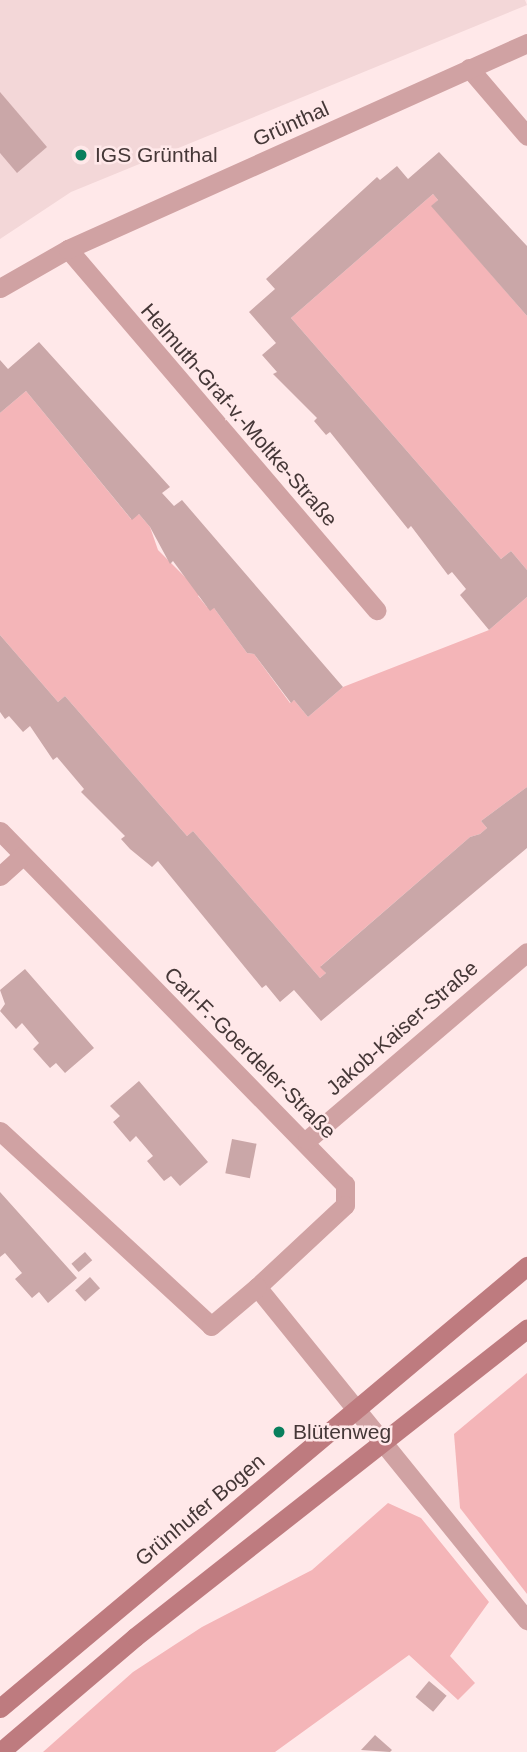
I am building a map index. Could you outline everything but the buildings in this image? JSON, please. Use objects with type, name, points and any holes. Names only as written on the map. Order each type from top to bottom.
[{"type":"main road","name":"Grünhufer Bogen","points":[[0,1708],[527,1266]]},
{"type":"main road","points":[[0,1752],[135,1637],[386,1444],[527,1328]]},
{"type":"street","name":"Grünthal","points":[[0,288],[68,249],[527,43]]},
{"type":"street","points":[[469,68],[527,136]]},
{"type":"street","name":"Helmuth-Graf-v.-Moltke-Straße","points":[[68,249],[376,610]]},
{"type":"street","name":"Carl-F.-Goerdeler-Straße","points":[[0,831],[307,1140],[345,1184],[345,1205],[211,1326],[0,1131]]},
{"type":"street","points":[[0,876],[22,856]]},
{"type":"street","name":"Jakob-Kaiser-Straße","points":[[307,1140],[527,952]]},
{"type":"street","points":[[257,1287],[527,1620]]},
{"type":"shaded area","name":"IGS Grünthal","points":[[0,0],[525,0],[527,5],[71,192],[0,239]]},
{"type":"shaded area","points":[[433,194],[438,200],[432,206],[527,316],[527,570],[511,551],[501,559],[291,318]]},
{"type":"shaded area","points":[[26,391],[131,519],[139,514],[150,527],[158,550],[201,593],[198,596],[207,607],[214,608],[247,653],[254,654],[290,703],[294,700],[308,717],[343,687],[489,630],[527,597],[527,787],[481,821],[487,828],[470,837],[321,966],[326,973],[320,978],[193,831],[187,836],[65,696],[58,702],[0,635],[0,413]]},
{"type":"shaded area","points":[[527,1373],[527,1594],[460,1508],[454,1434]]},
{"type":"shaded area","points":[[388,1503],[421,1518],[489,1602],[450,1656],[475,1683],[458,1700],[409,1655],[275,1752],[43,1752],[133,1672],[202,1627],[312,1570]]},
{"type":"place","name":"IGS Grünthal","points":[[81,155]]},
{"type":"place","name":"Blütenweg","points":[[279,1432]]}]
